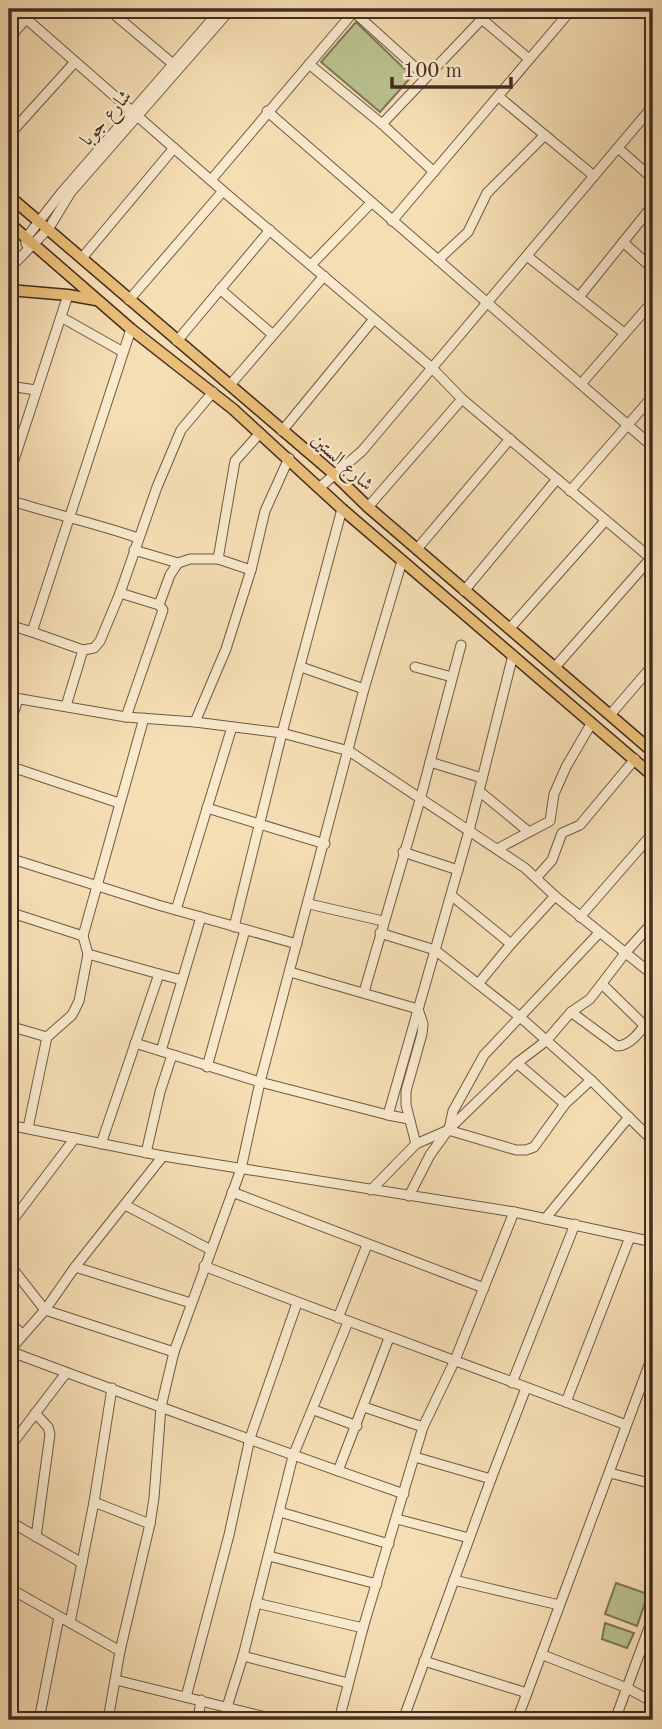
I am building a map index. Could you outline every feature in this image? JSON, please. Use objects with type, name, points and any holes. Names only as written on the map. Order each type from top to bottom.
[{"type":"main road","name":"شارع الستين","points":[[9,196],[653,752]]},
{"type":"main road","name":"شارع الستين","points":[[9,223],[131,328],[213,392],[289,458],[342,509],[653,776]]},
{"type":"main road","points":[[9,290],[98,300]]},
{"type":"street","points":[[15,9],[431,368],[462,399],[652,559],[555,667]]},
{"type":"street","points":[[9,38],[35,9]]},
{"type":"street","points":[[108,9],[173,64]]},
{"type":"street","points":[[118,17],[125,9]]},
{"type":"street","name":"شارع جوبا","points":[[30,241],[205,33],[221,9]]},
{"type":"street","name":"شارع جوبا","points":[[136,114],[173,64],[231,9]]},
{"type":"street","points":[[470,9],[529,59]]},
{"type":"street","points":[[392,221],[572,9]]},
{"type":"street","points":[[211,180],[355,10],[426,77]]},
{"type":"street","points":[[382,124],[482,19]]},
{"type":"street","points":[[9,135],[75,62]]},
{"type":"street","points":[[309,64],[382,124],[434,172]]},
{"type":"street","points":[[499,97],[594,176]]},
{"type":"street","points":[[319,488],[362,451],[653,106]]},
{"type":"street","points":[[267,111],[653,447]]},
{"type":"street","points":[[438,260],[468,232],[487,193],[544,135]]},
{"type":"street","points":[[82,258],[174,148]]},
{"type":"street","points":[[618,148],[653,179]]},
{"type":"street","points":[[129,300],[223,191]]},
{"type":"street","points":[[311,265],[371,203]]},
{"type":"street","points":[[579,297],[653,205]]},
{"type":"street","points":[[177,341],[270,230]]},
{"type":"street","points":[[9,269],[26,253],[30,241]]},
{"type":"street","points":[[623,242],[653,270]]},
{"type":"street","points":[[527,256],[624,333]]},
{"type":"street","points":[[230,385],[324,276]]},
{"type":"street","points":[[220,289],[272,334]]},
{"type":"street","points":[[9,475],[68,295]]},
{"type":"street","points":[[581,384],[653,301]]},
{"type":"street","points":[[61,317],[123,352]]},
{"type":"street","points":[[282,431],[374,320]]},
{"type":"street","points":[[32,632],[131,328]]},
{"type":"street","points":[[9,386],[36,390]]},
{"type":"street","points":[[9,625],[83,650],[94,648],[100,641],[120,593],[138,538],[181,430],[213,392]]},
{"type":"street","points":[[570,491],[653,396]]},
{"type":"street","points":[[368,507],[462,399]]},
{"type":"street","points":[[218,559],[235,461],[260,433]]},
{"type":"street","points":[[417,549],[510,439]]},
{"type":"street","points":[[195,722],[226,649],[251,570],[265,512],[289,458]]},
{"type":"street","points":[[464,590],[556,479]]},
{"type":"street","points":[[9,500],[68,519],[92,521],[138,538]]},
{"type":"street","points":[[207,1067],[282,733],[342,509]]},
{"type":"street","points":[[510,628],[605,521]]},
{"type":"street","points":[[134,550],[178,563],[190,559],[218,559],[251,570]]},
{"type":"street","points":[[108,1720],[120,1651],[150,1524],[161,1407],[174,1352],[241,1169],[260,1082],[364,689],[402,561]]},
{"type":"street","points":[[159,605],[170,575],[178,563]]},
{"type":"street","points":[[120,593],[159,605],[163,610],[126,717]]},
{"type":"street","points":[[364,992],[420,800],[461,645]]},
{"type":"street","points":[[66,706],[83,650]]},
{"type":"street","points":[[388,1115],[469,831],[513,655]]},
{"type":"street","points":[[610,715],[653,665]]},
{"type":"street","points":[[301,667],[364,689]]},
{"type":"street","points":[[415,667],[452,677]]},
{"type":"street","points":[[9,727],[13,698],[126,717],[282,733],[349,751],[537,877],[555,896],[653,975]]},
{"type":"street","points":[[28,1128],[47,1037],[72,1015],[79,1001],[88,954],[83,936],[144,718]]},
{"type":"street","points":[[550,821],[554,794],[566,767],[592,724]]},
{"type":"street","points":[[176,910],[232,727]]},
{"type":"street","points":[[537,877],[552,860],[562,833],[580,825],[635,759]]},
{"type":"street","points":[[430,762],[482,778]]},
{"type":"street","points":[[9,766],[119,803]]},
{"type":"street","points":[[479,791],[529,832]]},
{"type":"street","points":[[207,808],[324,844]]},
{"type":"street","points":[[497,849],[550,821]]},
{"type":"street","points":[[550,821],[562,833]]},
{"type":"street","points":[[580,917],[653,833]]},
{"type":"street","points":[[403,852],[458,870]]},
{"type":"street","points":[[9,858],[297,944]]},
{"type":"street","points":[[451,895],[511,944]]},
{"type":"street","points":[[478,984],[555,896]]},
{"type":"street","points":[[309,904],[383,920]]},
{"type":"street","points":[[9,913],[83,936]]},
{"type":"street","points":[[161,1051],[201,917]]},
{"type":"street","points":[[409,1196],[430,1154],[448,1130],[517,1063],[546,1041],[571,1012],[590,999],[653,922]]},
{"type":"street","points":[[380,933],[435,950],[520,1017],[591,1080],[653,1141]]},
{"type":"street","points":[[448,1130],[453,1111],[484,1055],[599,933]]},
{"type":"street","points":[[88,954],[182,980]]},
{"type":"street","points":[[290,972],[418,1009]]},
{"type":"street","points":[[102,1143],[159,974]]},
{"type":"street","points":[[603,985],[644,1025]]},
{"type":"street","points":[[416,1144],[409,1119],[406,1091],[423,1024],[418,1009]]},
{"type":"street","points":[[571,1012],[617,1046],[623,1046],[631,1040],[653,1014]]},
{"type":"street","points":[[9,1026],[47,1037]]},
{"type":"street","points":[[135,1043],[260,1082],[409,1119]]},
{"type":"street","points":[[145,1153],[160,1092],[173,1055]]},
{"type":"street","points":[[517,1063],[565,1104]]},
{"type":"street","points":[[371,1190],[416,1144],[448,1130],[516,1150],[526,1150],[539,1141],[565,1104],[591,1080]]},
{"type":"street","points":[[545,1219],[629,1117]]},
{"type":"street","points":[[10,1128],[28,1128],[145,1153],[514,1212],[653,1241]]},
{"type":"street","points":[[9,1225],[75,1138]]},
{"type":"street","points":[[163,1156],[75,1267],[45,1310],[9,1352],[404,1494]]},
{"type":"street","points":[[232,1192],[484,1288]]},
{"type":"street","points":[[125,1205],[211,1250]]},
{"type":"street","points":[[339,1720],[363,1628],[423,1427],[455,1360],[514,1212]]},
{"type":"street","points":[[512,1382],[575,1224]]},
{"type":"street","points":[[566,1402],[630,1237]]},
{"type":"street","points":[[338,1318],[367,1245]]},
{"type":"street","points":[[9,1264],[45,1310],[174,1352]]},
{"type":"street","points":[[204,1266],[389,1338],[626,1425]]},
{"type":"street","points":[[75,1267],[191,1303]]},
{"type":"street","points":[[186,1697],[229,1535],[250,1438],[297,1303]]},
{"type":"street","points":[[9,1322],[22,1334]]},
{"type":"street","points":[[227,1707],[243,1656],[293,1456],[348,1322]]},
{"type":"street","points":[[338,1471],[389,1338]]},
{"type":"street","points":[[517,1720],[653,1354]]},
{"type":"street","points":[[9,1448],[66,1373]]},
{"type":"street","points":[[70,1623],[94,1502],[112,1388]]},
{"type":"street","points":[[403,1720],[526,1388]]},
{"type":"street","points":[[364,1407],[423,1427]]},
{"type":"street","points":[[314,1409],[357,1426]]},
{"type":"street","points":[[35,1413],[48,1427],[50,1434],[36,1537]]},
{"type":"street","points":[[415,1457],[491,1479]]},
{"type":"street","points":[[610,1473],[653,1484]]},
{"type":"street","points":[[94,1502],[150,1524]]},
{"type":"street","points":[[280,1512],[389,1544]]},
{"type":"street","points":[[397,1519],[469,1538]]},
{"type":"street","points":[[9,1521],[82,1563]]},
{"type":"street","points":[[268,1556],[377,1584]]},
{"type":"street","points":[[454,1580],[559,1605]]},
{"type":"street","points":[[9,1588],[120,1651]]},
{"type":"street","points":[[256,1603],[363,1628]]},
{"type":"street","points":[[39,1720],[59,1617]]},
{"type":"street","points":[[615,1720],[653,1617]]},
{"type":"street","points":[[542,1655],[627,1688],[653,1702]]},
{"type":"street","points":[[243,1656],[348,1683]]},
{"type":"street","points":[[424,1661],[527,1693]]},
{"type":"street","points":[[116,1680],[227,1707],[246,1716],[278,1720]]},
{"type":"street","points":[[198,1720],[201,1700]]},
{"type":"green space","points":[[356,22],[412,76],[380,112],[321,62]]},
{"type":"green space","points":[[616,1583],[648,1594],[637,1626],[605,1614]]},
{"type":"green space","points":[[605,1623],[634,1633],[627,1648],[602,1639]]}]
